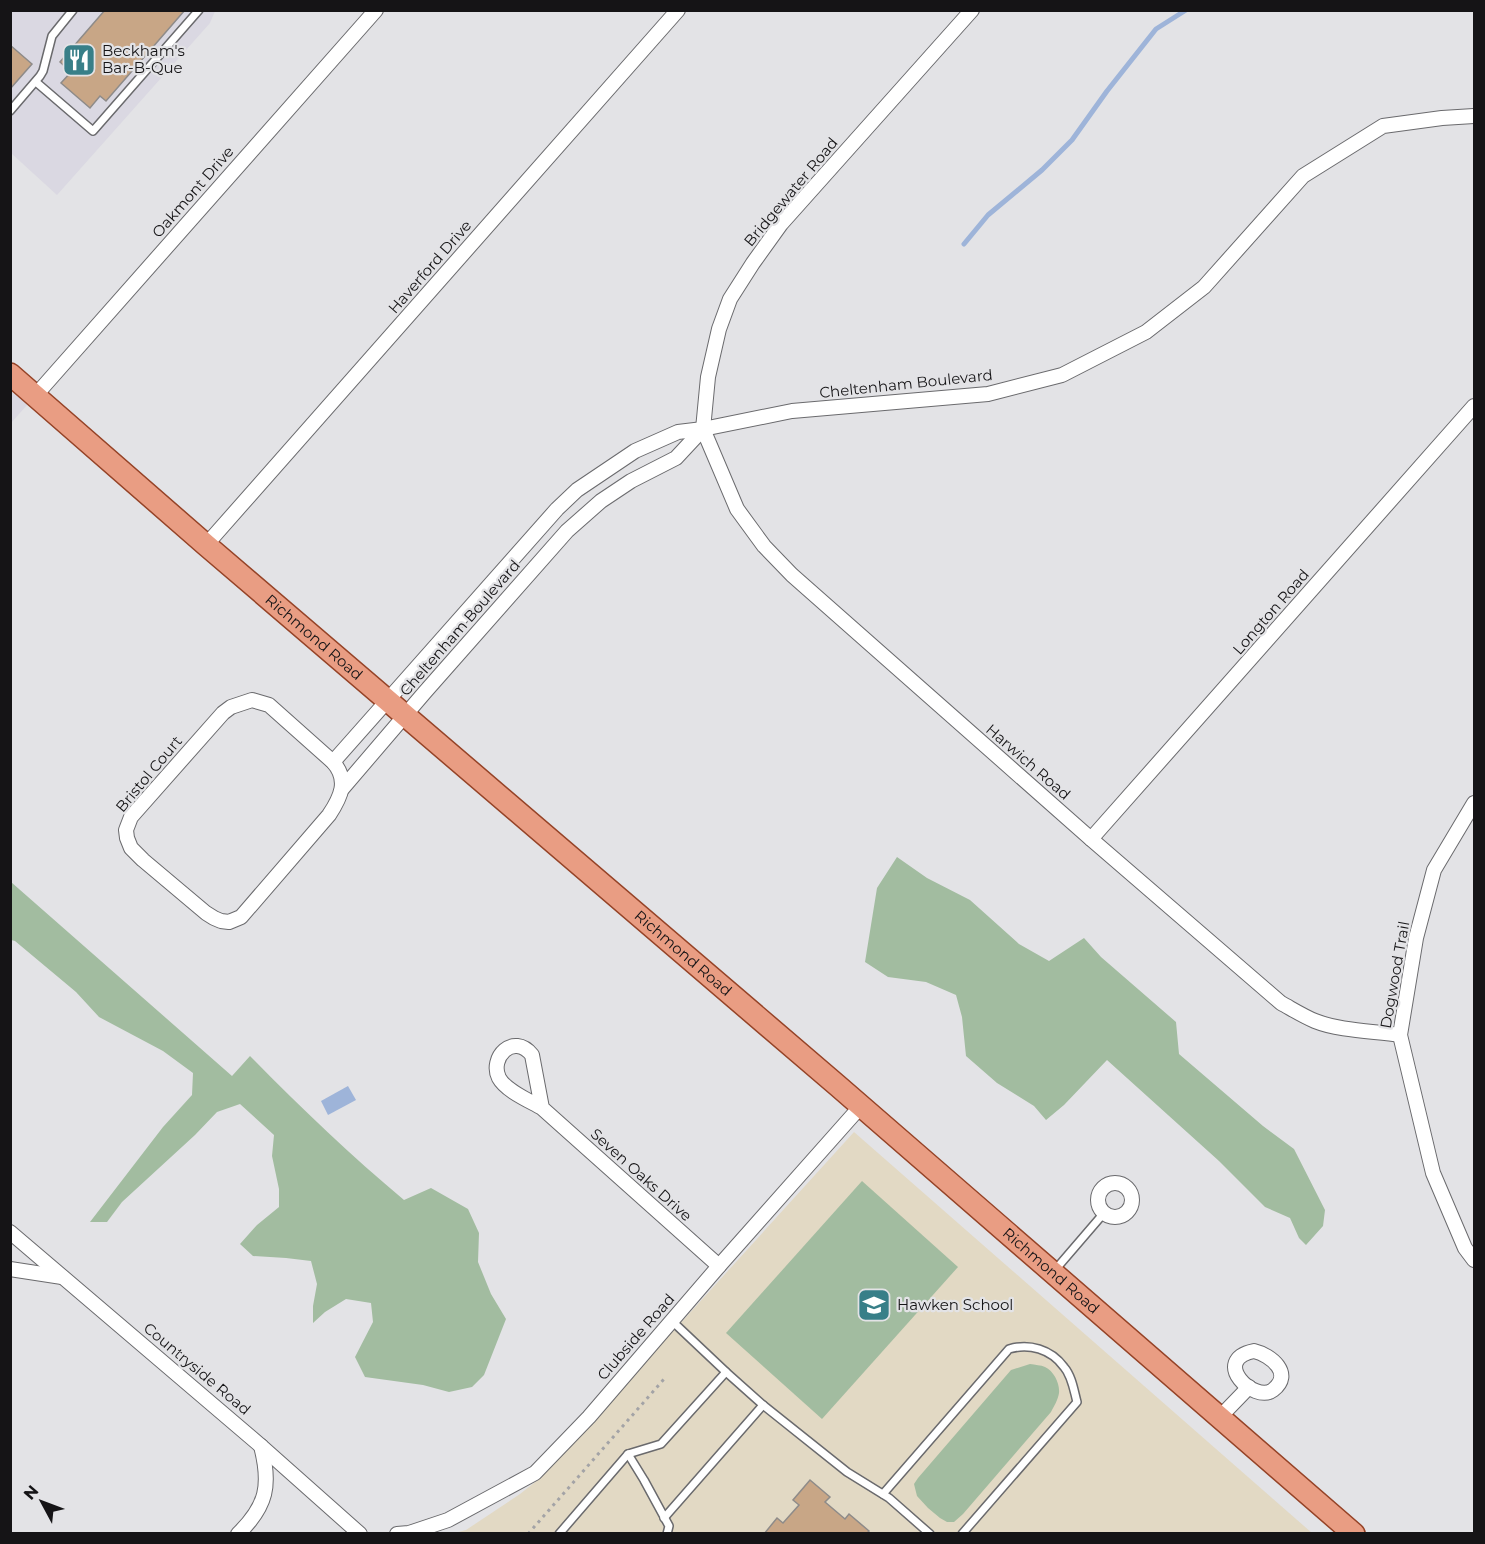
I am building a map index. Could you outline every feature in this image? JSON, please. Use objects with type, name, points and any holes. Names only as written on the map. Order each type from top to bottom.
[{"type":"main road","name":"Richmond Road","points":[[10,374],[1354,1533]]},
{"type":"street","name":"Oakmont Drive","points":[[35,396],[376,10]]},
{"type":"street","name":"Haverford Drive","points":[[206,545],[678,10]]},
{"type":"street","name":"Bridgewater Road","points":[[703,429],[708,377],[719,328],[730,299],[753,263],[782,224],[972,10]]},
{"type":"street","name":"Cheltenham Boulevard","points":[[342,789],[567,531],[601,501],[631,481],[676,458],[703,429],[792,411],[988,394],[1062,375],[1146,332],[1204,287],[1303,176],[1383,126],[1474,116]]},
{"type":"street","name":"Longton Road","points":[[1091,839],[1474,406]]},
{"type":"street","points":[[333,762],[557,509],[577,490],[635,451],[678,432],[703,429]]},
{"type":"street","name":"Harwich Road","points":[[703,429],[737,508],[764,546],[792,575],[1091,839],[1281,1003],[1318,1022],[1400,1035]]},
{"type":"street","name":"Bristol Court","points":[[252,700],[269,705],[333,762],[342,775],[339,800],[329,815],[241,917],[230,922],[221,921],[206,913],[143,860],[131,848],[127,838],[126,830],[131,817],[223,713],[231,707],[252,700]]},
{"type":"street","name":"Dogwood Trail","points":[[1474,803],[1434,870],[1416,938],[1400,1035],[1432,1173],[1465,1248],[1474,1260]]},
{"type":"street","name":"Seven Oaks Drive","points":[[542,1108],[532,1055],[526,1048],[509,1047],[497,1062],[500,1080],[542,1108],[719,1266]]},
{"type":"street","name":"Clubside Road","points":[[406,1533],[448,1520],[535,1473],[589,1417],[861,1106]]},
{"type":"street","name":"Countryside Road","points":[[10,1232],[360,1533]]},
{"type":"street","points":[[10,1269],[64,1278]]},
{"type":"street","points":[[1220,1418],[1249,1387]]},
{"type":"street","points":[[238,1533],[251,1521],[264,1496],[267,1481],[261,1446]]},
{"type":"lane","points":[[10,111],[43,71],[52,36],[73,10]]},
{"type":"lane","points":[[36,82],[93,131],[199,10]]},
{"type":"lane","points":[[1053,1272],[1104,1213]]},
{"type":"lane","points":[[672,1321],[763,1405],[847,1472],[883,1494],[930,1533]]},
{"type":"lane","points":[[883,1494],[1009,1349],[1021,1345],[1046,1352],[1055,1357],[1065,1368],[1077,1402],[962,1533]]},
{"type":"lane","points":[[559,1533],[628,1454],[661,1444],[726,1372]]},
{"type":"lane","points":[[664,1518],[763,1405]]},
{"type":"lane","points":[[628,1454],[669,1527],[667,1533]]},
{"type":"path","points":[[528,1533],[665,1378]]},
{"type":"shaded area","points":[[11,11],[215,11],[210,23],[57,195],[11,153]]},
{"type":"shaded area","points":[[11,374],[35,396],[11,423]]},
{"type":"shaded area","name":"Hawken School","points":[[854,1132],[1312,1533],[451,1534],[466,1530],[539,1479]]},
{"type":"green space","points":[[897,857],[927,878],[970,900],[1019,944],[1049,961],[1084,938],[1101,957],[1176,1022],[1179,1054],[1263,1126],[1294,1149],[1325,1210],[1323,1226],[1306,1245],[1299,1238],[1290,1218],[1265,1207],[1219,1161],[1107,1060],[1064,1105],[1046,1120],[1034,1106],[997,1083],[966,1056],[962,1017],[956,995],[926,982],[888,977],[865,962],[877,888]]},
{"type":"green space","points":[[11,882],[232,1076],[250,1056],[325,1130],[404,1200],[431,1188],[468,1209],[479,1233],[478,1262],[491,1294],[506,1319],[484,1375],[472,1387],[449,1392],[423,1385],[365,1377],[355,1357],[373,1322],[371,1303],[346,1299],[325,1312],[313,1323],[317,1284],[311,1261],[253,1256],[240,1244],[257,1225],[279,1207],[279,1189],[272,1156],[274,1135],[240,1104],[217,1112],[122,1202],[107,1222],[90,1222],[163,1127],[192,1095],[193,1073],[163,1051],[99,1017],[76,992],[11,940]]},
{"type":"green space","points":[[862,1181],[958,1267],[822,1419],[726,1333]]},
{"type":"green space","points":[[1030,1364],[1045,1367],[1056,1378],[1059,1393],[1055,1405],[963,1514],[954,1522],[947,1522],[928,1508],[917,1496],[914,1484],[1011,1370]]},
{"type":"water","points":[[348,1086],[356,1100],[328,1115],[321,1101]]},
{"type":"building","points":[[105,10],[185,10],[106,101],[100,96],[90,108],[61,83],[71,72],[60,62]]},
{"type":"building","points":[[10,45],[32,64],[10,89]]},
{"type":"building","points":[[810,1480],[830,1497],[825,1502],[845,1519],[849,1514],[869,1531],[866,1534],[764,1534],[777,1518],[783,1523],[799,1505],[793,1500]]},
{"type":"waterway","points":[[964,244],[988,215],[1042,170],[1072,140],[1156,29],[1186,10]]},
{"type":"place","name":"Beckham's Bar-B-Que","points":[[79,60]]},
{"type":"place","name":"Hawken School","points":[[874,1305]]}]
